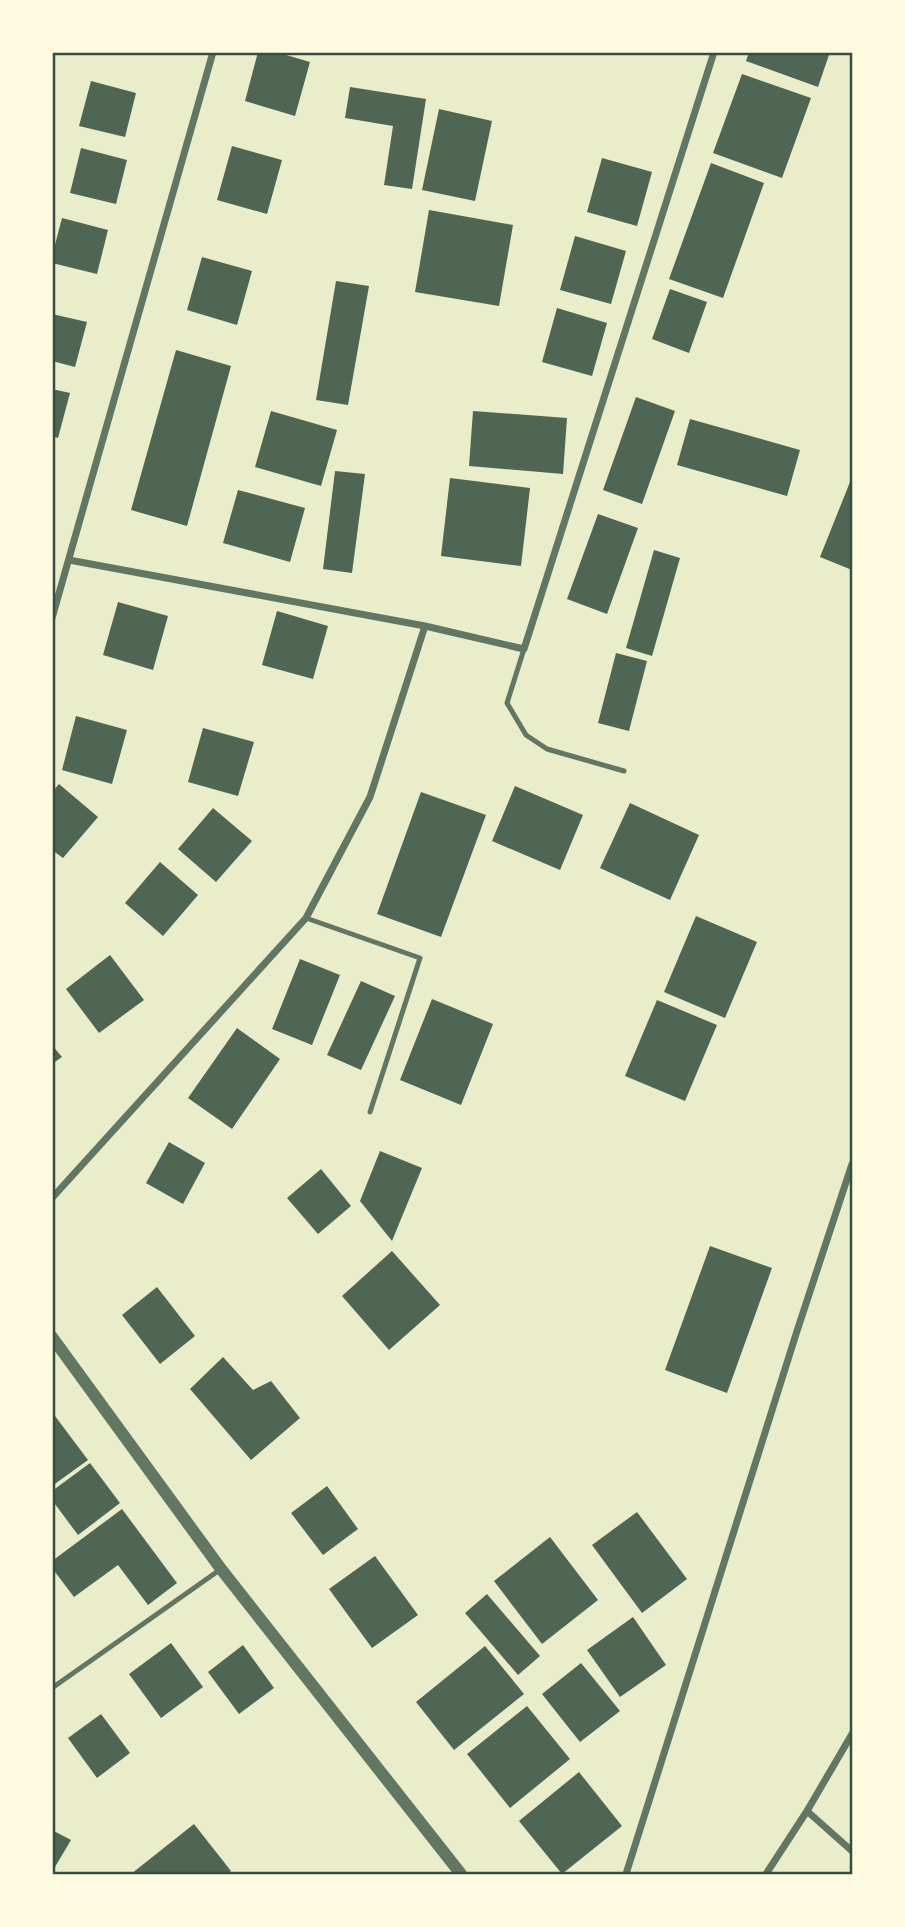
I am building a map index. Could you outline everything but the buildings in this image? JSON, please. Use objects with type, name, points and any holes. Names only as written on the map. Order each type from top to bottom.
[{"type":"street","points":[[52,618],[213,52]]},
{"type":"street","points":[[69,561],[425,626],[524,649],[714,52]]},
{"type":"street","points":[[52,1198],[306,918],[370,797],[425,626]]},
{"type":"street","points":[[626,1874],[852,1164]]},
{"type":"street","points":[[52,1338],[221,1569],[461,1874]]},
{"type":"street","points":[[766,1874],[852,1734]]},
{"type":"street","points":[[807,1811],[852,1851]]},
{"type":"lane","points":[[524,649],[507,704],[526,735],[547,749],[624,771]]},
{"type":"lane","points":[[306,918],[420,958],[370,1112]]},
{"type":"lane","points":[[52,1688],[221,1569]]}]
